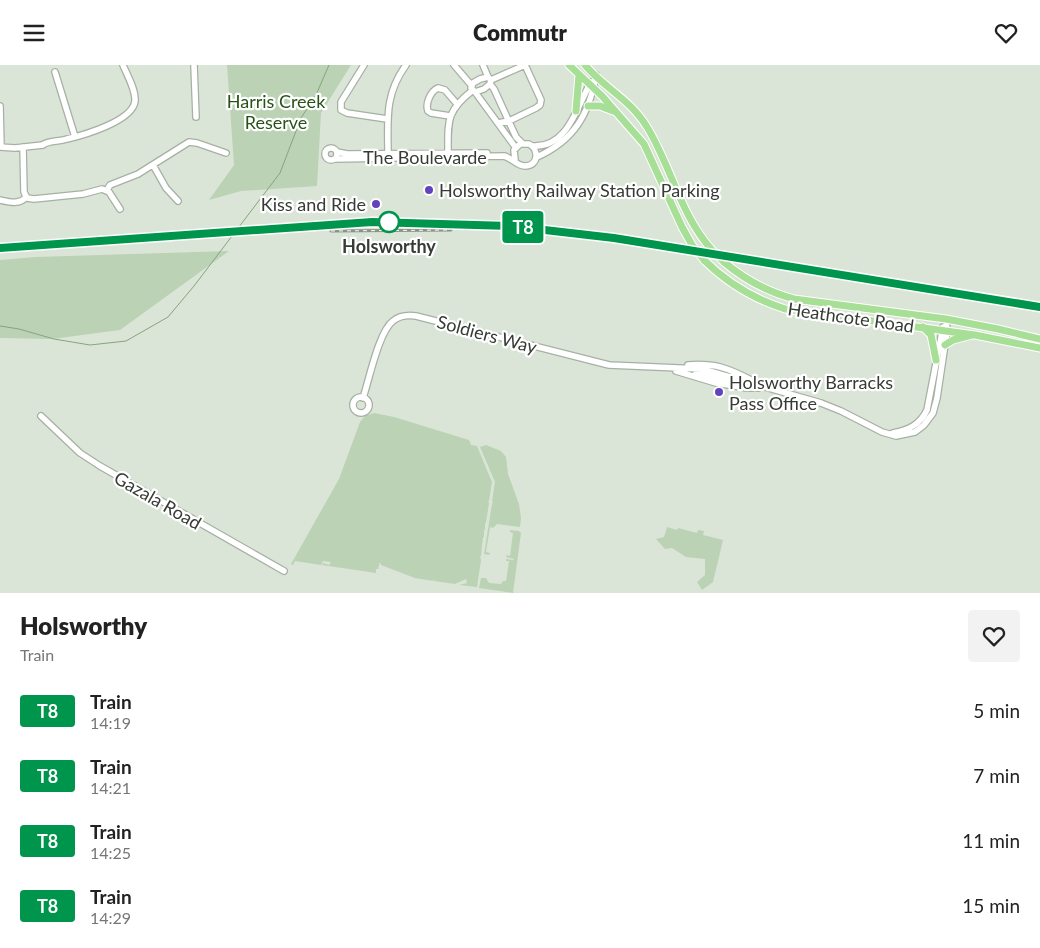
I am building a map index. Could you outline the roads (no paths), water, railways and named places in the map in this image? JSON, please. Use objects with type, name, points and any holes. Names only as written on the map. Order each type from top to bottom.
[{"type":"main road","name":"Heathcote Road","points":[[569,65],[616,111],[647,148],[675,214],[692,245],[721,276],[745,292],[769,304],[785,309],[945,330],[1040,348]]},
{"type":"main road","name":"Heathcote Road","points":[[585,65],[620,95],[643,120],[657,145],[691,220],[711,249],[724,263],[746,279],[770,291],[794,299],[946,319],[1040,339]]},
{"type":"main road","points":[[576,111],[579,75]]},
{"type":"main road","points":[[588,106],[597,105],[616,111]]},
{"type":"main road","points":[[923,327],[931,335],[936,360]]},
{"type":"main road","points":[[945,345],[953,340],[975,335]]},
{"type":"street","points":[[0,107],[1,147],[42,145],[75,137],[107,125],[126,116],[131,111],[135,103],[135,96],[123,65]]},
{"type":"street","points":[[194,65],[196,117]]},
{"type":"street","points":[[364,65],[341,102],[341,109],[347,113],[387,119]]},
{"type":"street","points":[[388,155],[388,107],[391,93],[406,65]]},
{"type":"street","points":[[454,65],[498,123],[515,149],[514,160],[519,165],[527,166],[534,162],[536,151],[533,146]]},
{"type":"street","points":[[483,65],[516,138],[522,143],[533,146],[544,146],[560,137],[592,87]]},
{"type":"street","points":[[448,153],[450,116],[457,104],[473,89],[480,79],[490,80],[526,65],[541,103],[536,108],[508,121],[498,123]]},
{"type":"street","points":[[56,72],[75,137]]},
{"type":"street","points":[[536,157],[551,151],[564,141],[581,120],[588,106],[596,75]]},
{"type":"street","points":[[473,89],[484,89],[490,80]]},
{"type":"street","points":[[450,116],[428,111],[427,105],[433,92],[438,88],[443,89],[457,104]]},
{"type":"street","points":[[107,191],[112,185],[138,174],[192,142],[226,153]]},
{"type":"street","points":[[515,149],[522,143]]},
{"type":"street","points":[[23,147],[26,197]]},
{"type":"street","name":"The Boulevarde","points":[[388,155],[506,153],[515,149]]},
{"type":"street","name":"The Boulevarde","points":[[336,155],[504,156],[514,160]]},
{"type":"street","points":[[153,165],[166,188],[178,201]]},
{"type":"street","points":[[26,197],[34,199],[83,195],[99,189],[107,191],[120,209]]},
{"type":"street","points":[[0,200],[12,203],[26,197]]},
{"type":"street","name":"Soldiers Way","points":[[363,398],[384,332],[395,319],[408,315],[608,365],[664,368],[703,364],[728,368],[766,388],[821,403],[885,433],[896,436],[915,432],[929,419],[936,405],[945,345],[945,330]]},
{"type":"street","points":[[885,433],[905,431],[915,425],[924,415],[929,401],[946,319]]},
{"type":"street","name":"Soldiers Way","points":[[664,368],[716,383],[748,388],[766,388]]},
{"type":"street","name":"Gazala Road","points":[[41,416],[80,453],[100,466],[284,571]]},
{"type":"waterway","points":[[0,326],[19,329],[54,339],[90,345],[126,341],[168,317],[280,173],[301,118],[316,95],[329,65]]},
{"type":"railway","points":[[0,248],[331,224],[412,222],[489,224],[587,234],[1040,307]]},
{"type":"railway","points":[[331,231],[451,230]]},
{"type":"train","name":"T8","points":[[0,248],[331,224],[412,222],[490,224],[614,238],[1040,307]]},
{"type":"place","name":"Holsworthy Railway Station Parking","points":[[429,190]]},
{"type":"place","name":"Kiss and Ride","points":[[376,204]]},
{"type":"place","name":"Holsworthy","points":[[389,222]]},
{"type":"place","name":"Holsworthy Barracks Pass Office","points":[[719,392]]},
{"type":"park label","name":"Harris Creek Reserve","points":[[276,112]]}]
